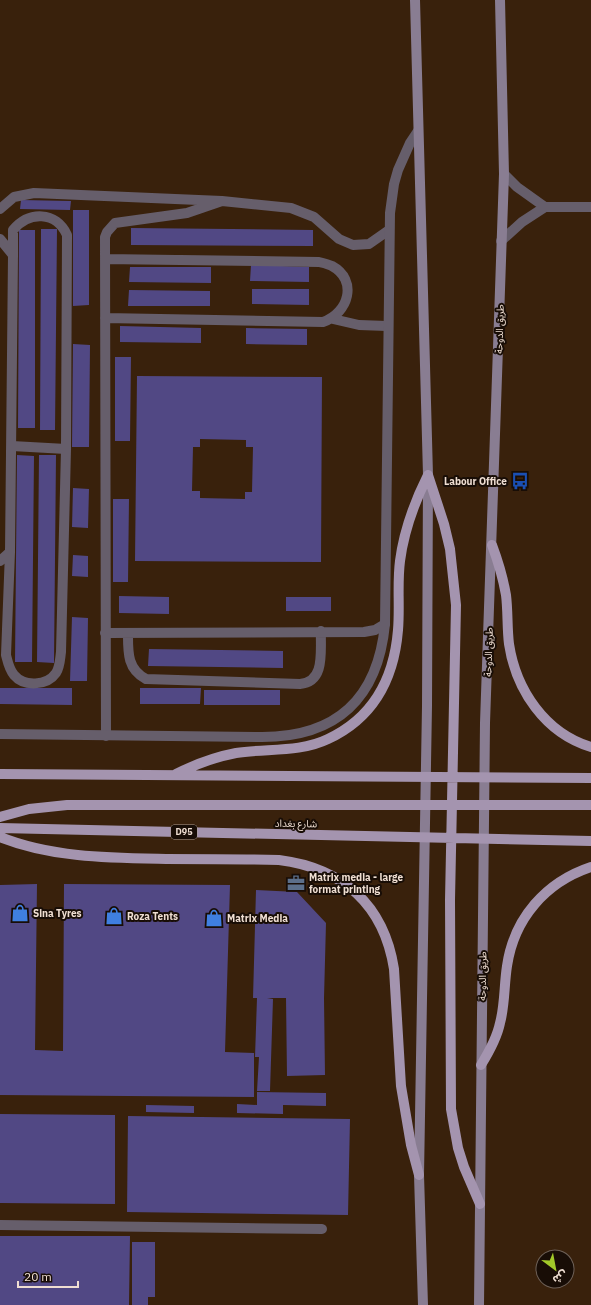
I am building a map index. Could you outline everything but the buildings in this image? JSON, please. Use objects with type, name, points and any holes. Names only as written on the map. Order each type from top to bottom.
[{"type":"main road","points":[[415,0],[428,475],[419,1174],[423,1305]]},
{"type":"main road","name":"طريق الدوحة","points":[[479,1305],[484,776],[504,174],[500,0]]},
{"type":"main road","points":[[175,775],[205,761],[221,756],[253,751],[286,750],[320,743],[350,727],[362,717],[375,701],[391,667],[398,629],[400,562],[403,540],[409,517],[428,475]]},
{"type":"main road","points":[[428,475],[444,524],[454,577],[455,630],[451,837],[451,1109],[460,1154],[480,1204]]},
{"type":"main road","points":[[492,545],[503,578],[512,660],[523,689],[543,717],[556,728],[572,738],[591,747]]},
{"type":"main road","points":[[0,774],[484,776],[591,778]]},
{"type":"main road","points":[[0,817],[29,809],[67,805],[591,805]]},
{"type":"main road","name":"شارع بغداد","points":[[0,828],[591,841]]},
{"type":"main road","points":[[0,837],[35,848],[66,854],[127,858],[279,860],[295,862],[326,872],[353,890],[362,898],[378,918],[391,952],[395,974],[401,1086],[405,1116],[419,1174]]},
{"type":"main road","points":[[481,1065],[496,1038],[500,1024],[509,954],[517,930],[531,908],[551,888],[570,876],[591,867]]},
{"type":"street","points":[[0,734],[278,737],[311,731],[340,716],[360,696],[377,664],[385,624],[389,230],[394,184],[403,156],[418,131]]},
{"type":"street","points":[[504,174],[526,194],[545,206],[591,207]]},
{"type":"street","points":[[0,209],[14,197],[34,193],[222,201],[279,206],[297,210],[314,217],[339,239],[353,245],[369,244],[389,230]]},
{"type":"street","points":[[106,736],[104,259],[107,232],[115,223],[187,213],[222,201]]},
{"type":"street","points":[[501,242],[522,222],[545,206]]},
{"type":"street","points":[[38,216],[50,218],[63,227],[67,235],[66,448],[61,652],[56,674],[46,681],[36,684],[24,682],[14,676],[8,666],[6,655],[12,446],[12,255],[13,230],[26,219],[38,216]]},
{"type":"street","points":[[0,239],[12,255]]},
{"type":"street","points":[[104,259],[319,262],[331,266],[341,274],[347,286],[347,298],[342,310],[332,319],[323,322],[105,318]]},
{"type":"street","points":[[332,319],[359,325],[387,326]]},
{"type":"street","points":[[12,446],[66,448]]},
{"type":"street","points":[[0,561],[10,552]]},
{"type":"street","points":[[105,633],[364,632],[375,630],[385,624]]},
{"type":"street","points":[[128,633],[128,653],[131,665],[135,671],[146,679],[300,684],[312,681],[318,671],[320,631]]},
{"type":"street","points":[[0,1225],[322,1230]]},
{"type":"place","name":"Labour Office","points":[[520,481]]},
{"type":"place","name":"Matrix media - large format printing","points":[[296,883]]},
{"type":"place","name":"Sina Tyres","points":[[20,913]]},
{"type":"place","name":"Roza Tents","points":[[114,916]]},
{"type":"place","name":"Matrix Media","points":[[214,918]]}]
